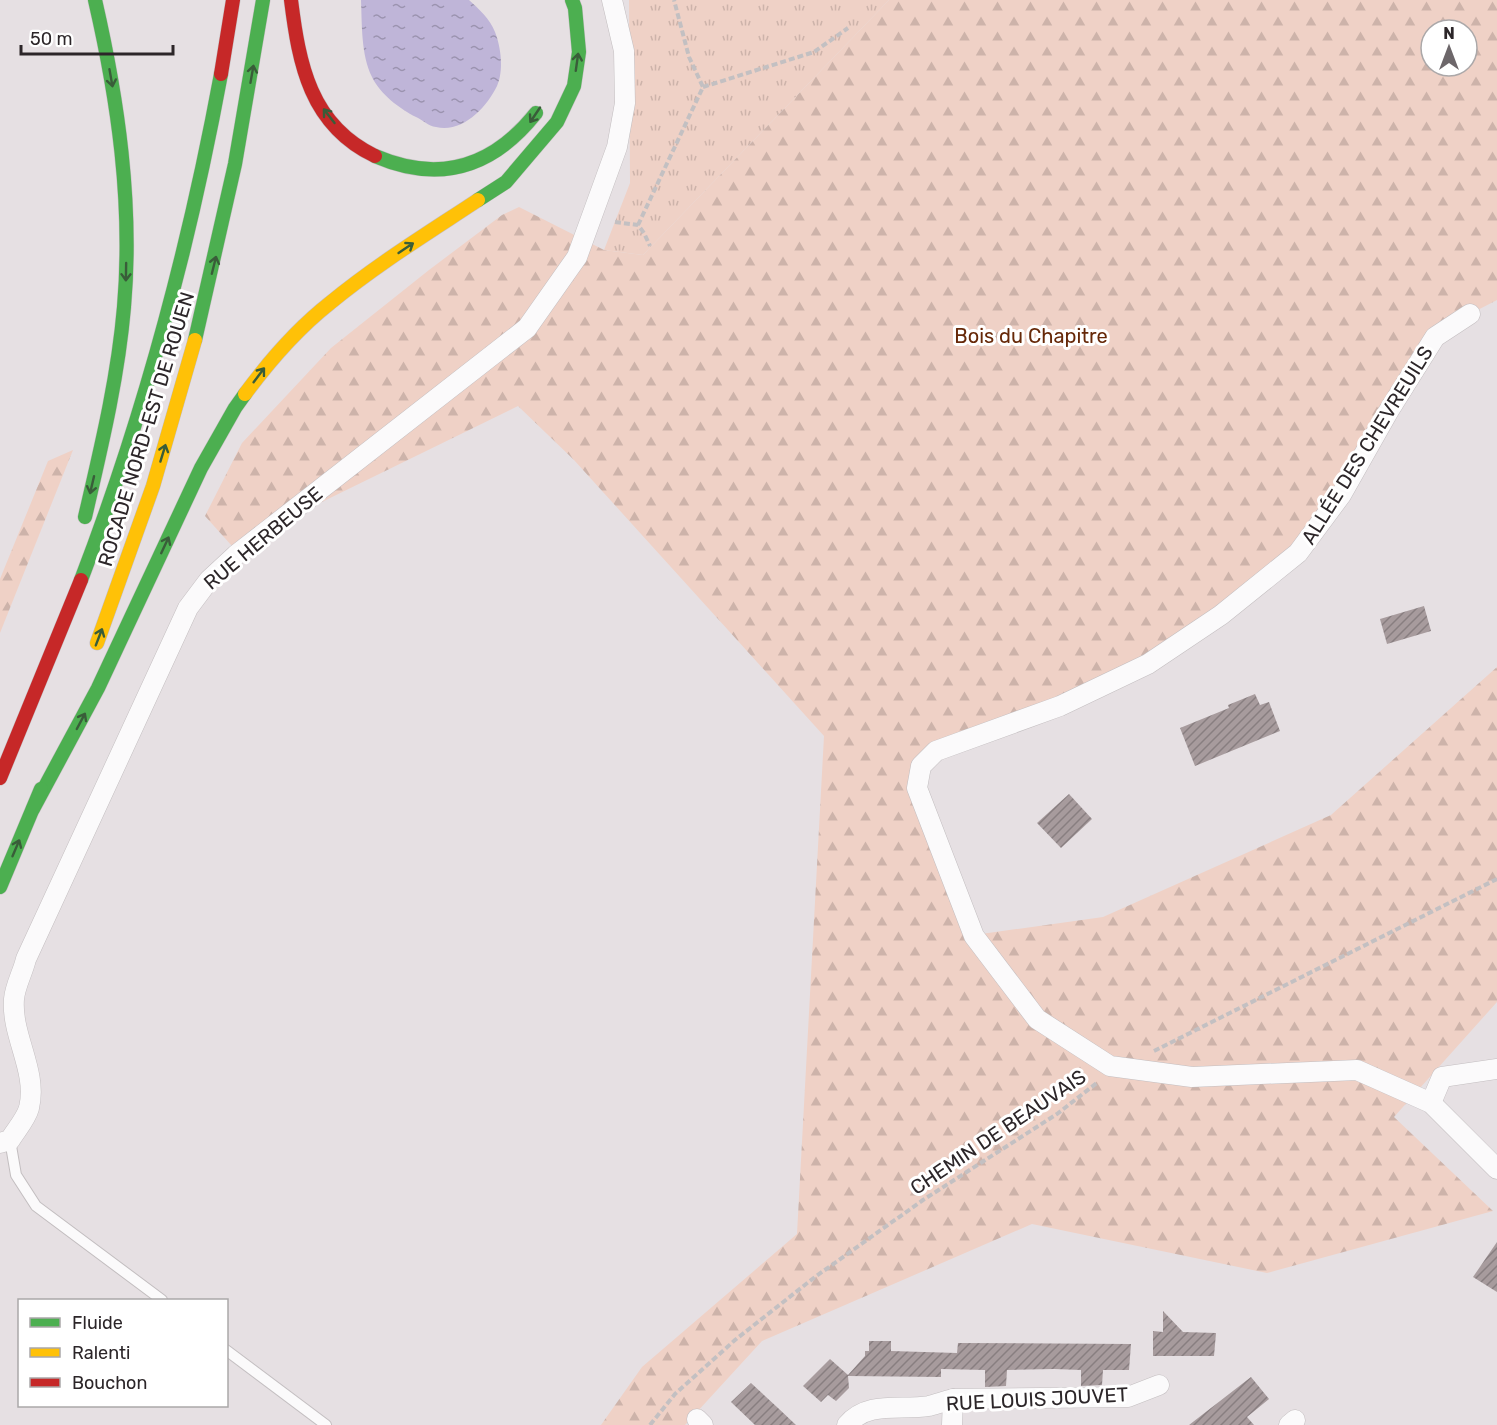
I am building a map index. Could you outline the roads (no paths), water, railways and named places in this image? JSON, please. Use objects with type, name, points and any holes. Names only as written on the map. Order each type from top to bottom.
[{"type":"highway","points":[[81,533],[114,384],[122,331],[126,276],[123,168],[113,90],[95,0]]},
{"type":"highway","name":"ROCADE NORD-EST DE ROUEN","points":[[0,778],[107,510],[166,321],[205,157],[233,0]]},
{"type":"highway","name":"ROCADE NORD-EST DE ROUEN","points":[[93,655],[154,484],[188,373],[223,226],[252,73],[263,0]]},
{"type":"highway","points":[[291,0],[300,58],[311,91],[330,120],[349,139],[372,155],[398,165],[421,169],[443,170],[474,163],[503,148],[526,129],[542,104]]},
{"type":"highway","points":[[33,809],[98,688],[201,468],[235,408],[266,367],[296,333],[329,303],[370,272],[506,182],[557,122],[574,86],[579,52],[575,8],[572,0]]},
{"type":"highway","points":[[55,644],[76,555]]},
{"type":"highway","points":[[0,887],[72,709]]},
{"type":"street","name":"RUE HERBEUSE","points":[[5,1142],[28,1110],[31,1091],[16,1027],[14,998],[26,959],[188,608],[209,579],[237,555],[527,328],[577,257],[617,147],[625,103],[624,51],[612,0]]},
{"type":"street","name":"ALLÉE DES CHEVREUILS","points":[[1431,1103],[1357,1070],[1192,1077],[1110,1066],[1037,1019],[974,936],[917,788],[921,766],[936,751],[1060,706],[1148,664],[1221,615],[1298,553],[1341,495],[1388,412],[1435,337],[1470,314]]},
{"type":"street","points":[[1497,1068],[1442,1077],[1431,1103],[1497,1169]]},
{"type":"street","name":"RUE LOUIS JOUVET","points":[[847,1425],[850,1420],[873,1408],[928,1406],[953,1399],[1128,1397],[1159,1385]]},
{"type":"street","points":[[952,1425],[953,1399]]},
{"type":"lane","points":[[5,1142],[16,1175],[36,1206],[161,1299]]},
{"type":"lane","points":[[228,1352],[326,1425]]},
{"type":"water","points":[[361,0],[469,0],[473,3],[493,27],[501,59],[499,80],[487,103],[464,122],[446,128],[428,124],[397,105],[380,89],[368,68],[363,39]]},
{"type":"park label","name":"Bois du Chapitre","points":[[1031,336]]}]
